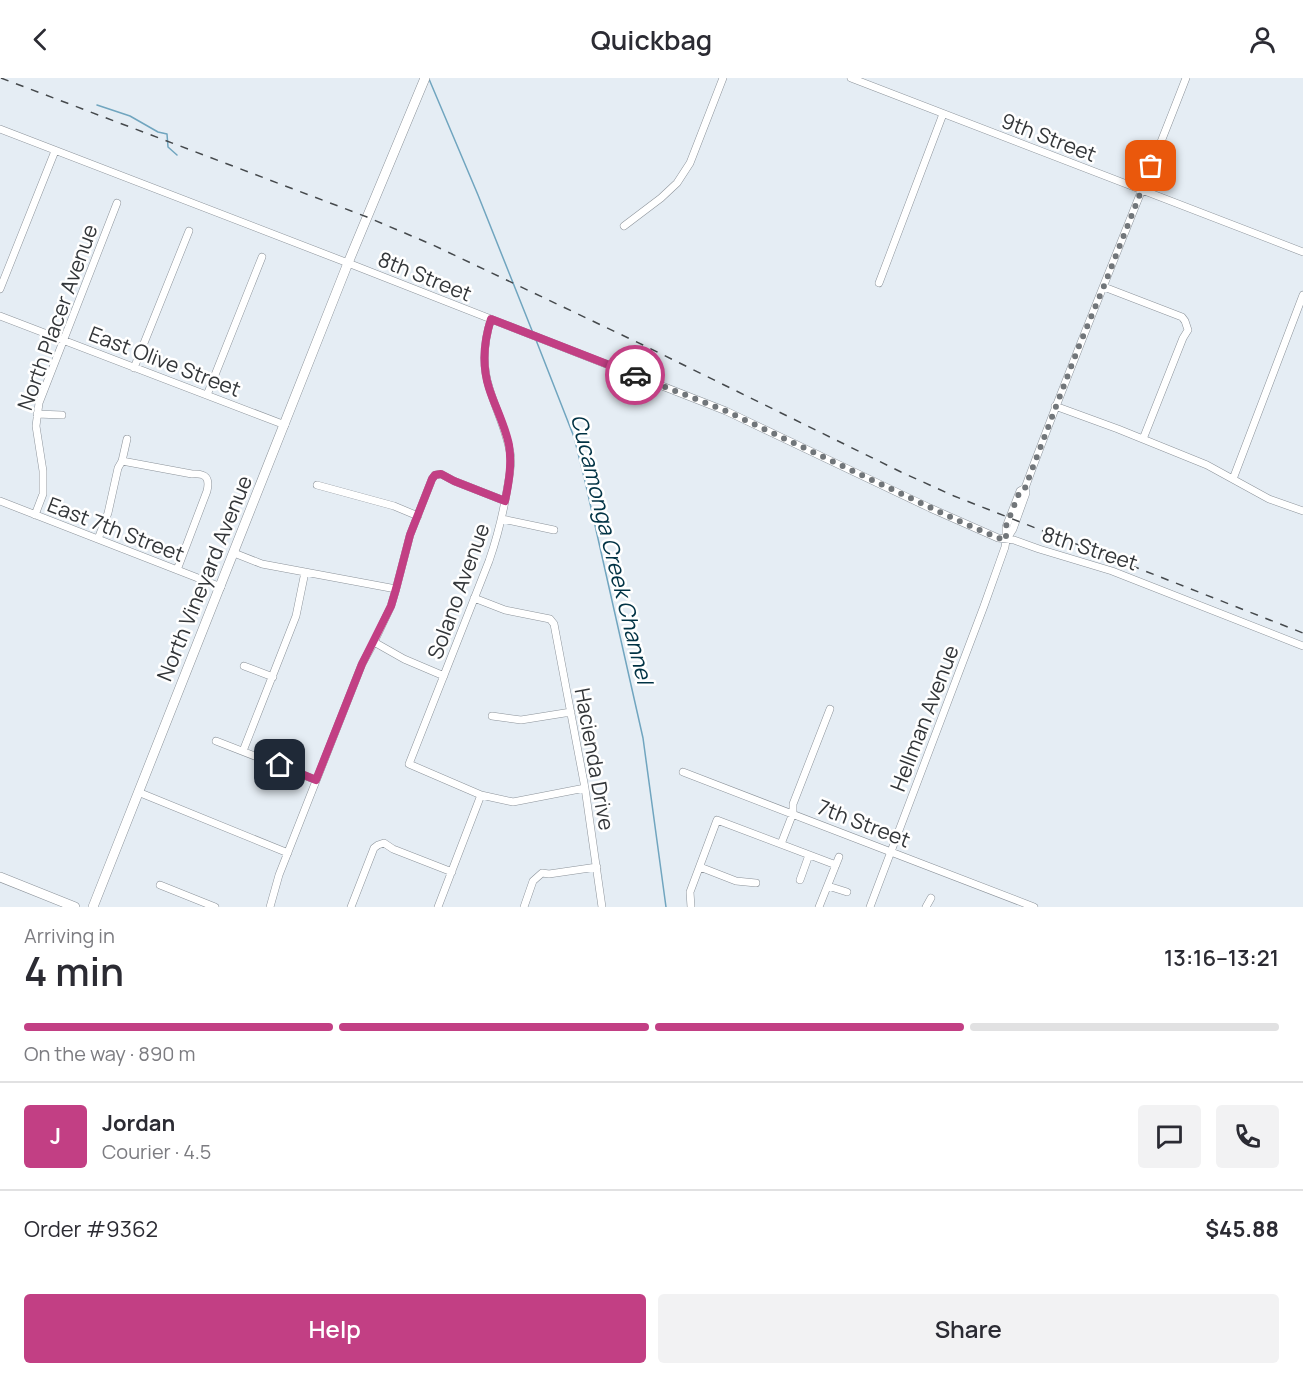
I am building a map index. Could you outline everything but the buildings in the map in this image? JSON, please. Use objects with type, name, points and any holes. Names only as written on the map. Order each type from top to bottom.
[{"type":"main road","name":"North Vineyard Avenue","points":[[93,907],[348,263],[425,78]]},
{"type":"main road","points":[[0,877],[75,907]]},
{"type":"street","points":[[624,226],[677,183],[690,163],[723,78]]},
{"type":"street","name":"9th Street","points":[[851,78],[1303,252]]},
{"type":"street","name":"Hellman Avenue","points":[[870,907],[984,606],[1006,540],[1006,526],[1020,491],[1025,488],[1055,406],[1186,78]]},
{"type":"street","points":[[879,283],[943,114]]},
{"type":"street","name":"8th Street","points":[[0,129],[726,411],[998,538],[1014,540],[1112,571],[1303,646]]},
{"type":"street","points":[[0,289],[55,151]]},
{"type":"street","name":"North Placer Avenue","points":[[35,515],[43,494],[43,471],[36,426],[39,403],[117,203]]},
{"type":"street","points":[[134,368],[189,231]]},
{"type":"street","points":[[207,395],[261,256]]},
{"type":"street","points":[[1104,286],[1182,317],[1188,330],[1143,439]]},
{"type":"street","points":[[1233,479],[1303,295]]},
{"type":"street","name":"East Olive Street","points":[[0,316],[285,425]]},
{"type":"street","name":"Solano Avenue","points":[[481,795],[409,764],[489,561],[502,519],[511,460],[506,433],[485,370],[484,347],[491,319]]},
{"type":"street","points":[[1055,406],[1208,465],[1269,499],[1303,511]]},
{"type":"street","points":[[37,414],[62,415]]},
{"type":"street","points":[[98,539],[108,513],[127,439]]},
{"type":"street","points":[[122,461],[200,474],[207,478],[209,483],[207,491],[177,570]]},
{"type":"street","points":[[270,907],[279,875],[362,664],[391,606],[410,535],[432,479],[435,475],[441,474],[505,501]]},
{"type":"street","points":[[317,485],[394,506],[418,516]]},
{"type":"street","name":"East 7th Street","points":[[0,501],[221,587]]},
{"type":"street","points":[[502,519],[554,530]]},
{"type":"street","points":[[234,553],[262,564],[396,589]]},
{"type":"street","points":[[243,751],[296,616],[305,572]]},
{"type":"street","name":"Hacienda Drive","points":[[474,598],[505,610],[542,616],[550,619],[554,624],[585,788],[602,907]]},
{"type":"street","points":[[374,642],[404,659],[444,676]]},
{"type":"street","points":[[244,666],[273,677]]},
{"type":"street","points":[[781,844],[793,813],[793,804],[830,709]]},
{"type":"street","points":[[492,716],[521,720],[571,712]]},
{"type":"street","points":[[216,741],[316,780]]},
{"type":"street","name":"7th Street","points":[[683,772],[1034,907]]},
{"type":"street","points":[[438,907],[481,795],[513,802],[585,788]]},
{"type":"street","points":[[138,792],[288,853]]},
{"type":"street","points":[[691,907],[690,892],[717,820],[836,865]]},
{"type":"street","points":[[351,907],[378,844],[384,843],[393,849],[452,872]]},
{"type":"street","points":[[800,880],[809,855]]},
{"type":"street","points":[[819,907],[839,857]]},
{"type":"street","points":[[524,907],[533,881],[542,873],[597,867]]},
{"type":"street","points":[[700,867],[736,881],[756,883]]},
{"type":"street","points":[[160,885],[215,907]]},
{"type":"street","points":[[828,886],[847,892]]},
{"type":"street","points":[[926,907],[931,898]]},
{"type":"waterway","name":"Cucamonga Creek Channel","points":[[429,79],[533,333]]},
{"type":"waterway","points":[[97,105],[130,116],[158,132],[167,134],[168,147],[177,155]]},
{"type":"waterway","name":"Cucamonga Creek Channel","points":[[536,340],[574,437],[585,481],[643,738],[666,907]]},
{"type":"railway","points":[[1,78],[367,217],[433,245],[954,496],[1303,633]]},
{"type":"way so far","points":[[635,375],[726,411],[959,521],[1006,540],[1006,526],[1020,491],[1025,488],[1151,166]]},
{"type":"route","points":[[280,765],[316,780],[362,664],[391,606],[410,535],[435,475],[441,474],[505,501],[511,460],[509,445],[485,370],[484,347],[491,319],[635,375]]}]
